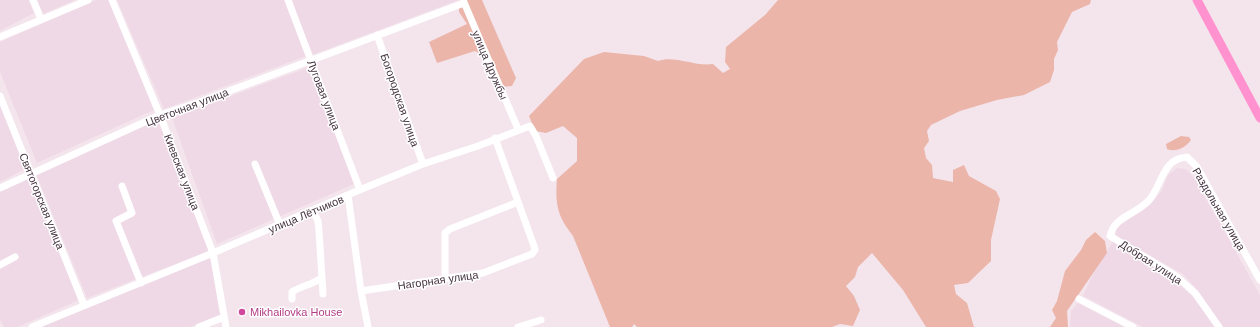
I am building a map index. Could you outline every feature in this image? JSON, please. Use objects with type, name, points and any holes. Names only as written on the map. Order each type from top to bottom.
[{"type":"main road","points":[[1198,0],[1260,118]]},
{"type":"street","points":[[33,0],[41,19]]},
{"type":"street","points":[[0,37],[88,0]]},
{"type":"street","name":"Киевская улица","points":[[112,0],[160,115],[213,254],[226,327]]},
{"type":"street","name":"Луговая улица","points":[[288,0],[360,190]]},
{"type":"street","name":"Цветочная улица","points":[[0,188],[160,115],[197,103],[464,2]]},
{"type":"street","name":"улица Дружбы","points":[[464,2],[518,129]]},
{"type":"street","name":"Богородская улица","points":[[377,35],[423,164]]},
{"type":"street","name":"Святогорская улица","points":[[0,96],[84,305]]},
{"type":"street","points":[[518,129],[530,126],[536,136],[553,178]]},
{"type":"street","name":"улица Лётчиков","points":[[32,327],[213,254],[423,164],[478,146],[518,129]]},
{"type":"street","points":[[445,278],[445,233],[518,202],[496,138]]},
{"type":"street","name":"Раздольная улица","points":[[1110,236],[1112,227],[1120,219],[1134,213],[1149,200],[1168,166],[1177,158],[1186,157],[1197,167],[1260,280]]},
{"type":"street","points":[[255,164],[280,225]]},
{"type":"street","points":[[122,186],[132,213],[116,221],[141,283]]},
{"type":"street","points":[[348,196],[361,292],[368,327]]},
{"type":"street","name":"Нагорная улица","points":[[361,292],[483,273],[532,254],[535,250],[518,202]]},
{"type":"street","points":[[313,211],[318,221],[323,269],[323,294]]},
{"type":"street","name":"Добрая улица","points":[[1110,236],[1176,276],[1195,293],[1219,327]]},
{"type":"street","points":[[0,265],[15,257]]},
{"type":"street","points":[[292,299],[292,292],[294,290],[306,287],[322,278]]},
{"type":"street","points":[[1079,299],[1133,327]]},
{"type":"street","points":[[199,327],[224,317]]},
{"type":"street","points":[[518,327],[541,320]]},
{"type":"shaded area","points":[[0,0],[29,0],[34,13],[0,31]]},
{"type":"shaded area","points":[[37,0],[75,0],[43,14]]},
{"type":"shaded area","points":[[96,0],[109,0],[154,110],[37,163],[0,72],[0,42]]},
{"type":"shaded area","points":[[117,0],[284,0],[306,56],[164,109]]},
{"type":"shaded area","points":[[291,0],[459,0],[312,55]]},
{"type":"shaded area","points":[[459,0],[482,0],[516,78],[512,86],[498,87],[484,56],[475,51],[437,63],[429,42],[467,24],[459,12]]},
{"type":"shaded area","points":[[778,0],[1091,0],[1090,4],[1072,12],[1057,42],[1058,50],[1054,59],[1054,70],[1050,82],[1024,95],[997,100],[960,111],[931,125],[927,131],[929,141],[924,148],[926,158],[932,165],[933,178],[953,182],[953,170],[964,165],[969,176],[996,191],[1000,199],[991,240],[991,261],[968,283],[954,285],[956,294],[967,303],[974,327],[926,327],[903,290],[872,253],[858,267],[855,277],[846,286],[854,296],[860,310],[853,326],[840,324],[832,327],[637,327],[634,324],[632,327],[610,327],[573,236],[563,222],[558,209],[556,196],[557,179],[577,161],[577,138],[563,126],[546,133],[535,131],[529,116],[584,59],[604,52],[644,56],[658,61],[671,59],[699,64],[713,64],[723,73],[730,69],[725,62],[726,47],[765,15]]},
{"type":"shaded area","points":[[309,67],[354,184],[217,244],[172,118]]},
{"type":"shaded area","points":[[0,104],[25,169],[0,182]]},
{"type":"shaded area","points":[[159,122],[209,251],[87,298],[36,174],[148,124]]},
{"type":"shaded area","points":[[1181,136],[1189,137],[1191,140],[1180,149],[1167,149],[1166,144]]},
{"type":"shaded area","points":[[1177,168],[1186,169],[1195,179],[1260,295],[1260,327],[1223,327],[1199,292],[1183,274],[1116,236],[1116,228],[1150,205],[1162,190],[1168,175]]},
{"type":"shaded area","points":[[29,176],[79,300],[18,327],[4,327],[0,320],[0,190]]},
{"type":"shaded area","points":[[1095,232],[1105,241],[1107,253],[1067,311],[1068,327],[1050,327],[1056,318],[1052,310],[1057,301],[1065,271],[1081,250],[1086,240]]},
{"type":"shaded area","points":[[1113,241],[1174,279],[1193,297],[1215,327],[1143,327],[1083,296],[1091,278]]},
{"type":"shaded area","points":[[210,257],[220,315],[190,327],[38,327]]},
{"type":"shaded area","points":[[1078,303],[1125,327],[1070,327],[1071,311]]},
{"type":"place","name":"Mikhailovka House","points":[[242,312]]}]
